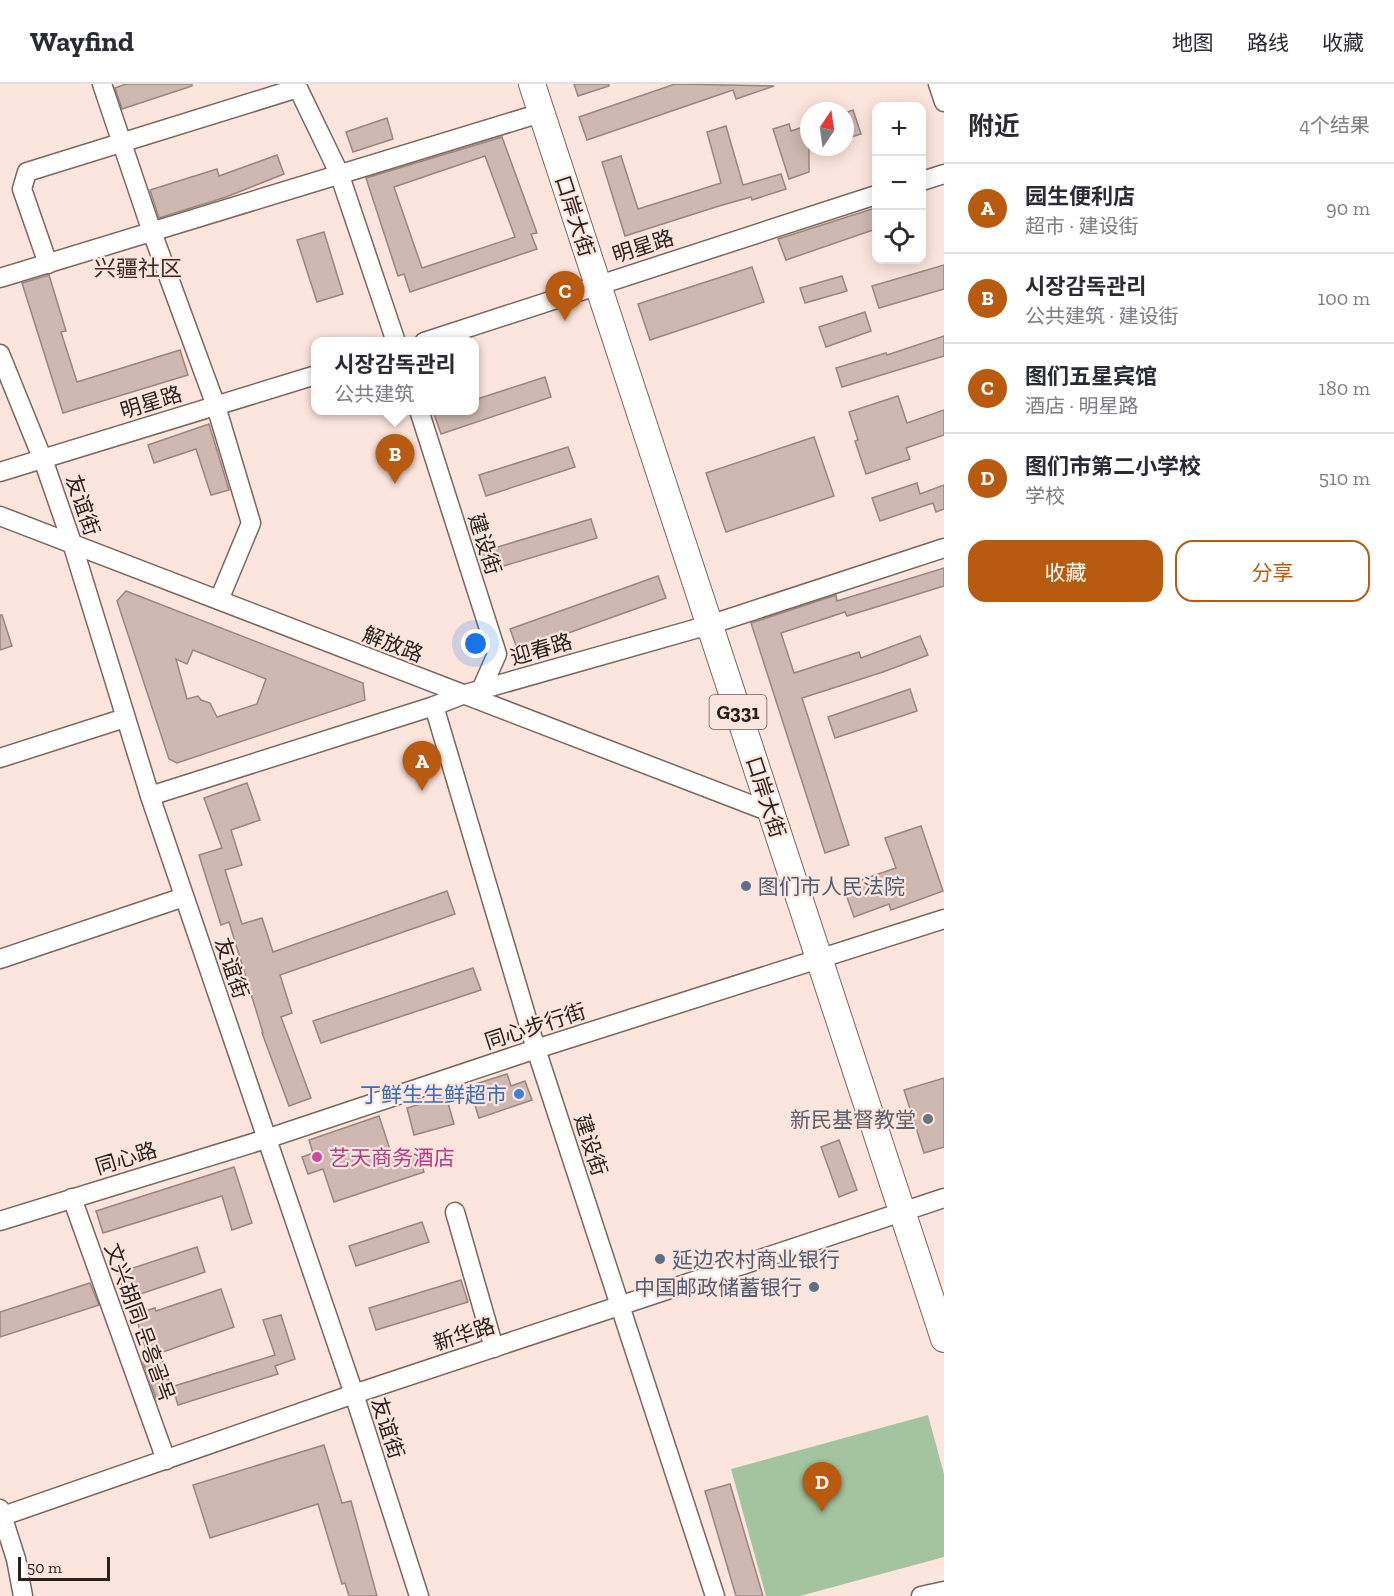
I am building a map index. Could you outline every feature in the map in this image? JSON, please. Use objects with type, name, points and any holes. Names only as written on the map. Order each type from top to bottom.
[{"type":"highway","name":"口岸大街","points":[[532,84],[944,1339]]},
{"type":"street","points":[[102,84],[152,232],[216,406],[251,524],[219,600]]},
{"type":"street","points":[[938,84],[944,102]]},
{"type":"street","points":[[48,264],[22,189],[27,172],[297,86],[339,173],[394,337]]},
{"type":"street","points":[[0,278],[542,113]]},
{"type":"street","points":[[926,179],[944,174]]},
{"type":"street","name":"明星路","points":[[439,337],[872,196]]},
{"type":"street","name":"友谊街","points":[[0,354],[43,459],[72,543],[150,796],[354,1394],[419,1596]]},
{"type":"street","name":"明星路","points":[[0,472],[311,376]]},
{"type":"street","name":"建设街","points":[[420,415],[497,654],[481,690]]},
{"type":"street","name":"解放路","points":[[0,516],[770,812]]},
{"type":"street","name":"迎春路","points":[[150,796],[434,706],[462,695],[709,624],[944,548]]},
{"type":"street","name":"建设街","points":[[434,706],[536,1049],[715,1596]]},
{"type":"street","points":[[0,758],[125,718]]},
{"type":"street","points":[[0,959],[184,897]]},
{"type":"street","points":[[818,959],[944,919]]},
{"type":"street","name":"同心步行街","points":[[266,1139],[536,1049],[818,959]]},
{"type":"street","name":"同心路","points":[[0,1221],[266,1139]]},
{"type":"street","name":"文兴胡同 문흥골목","points":[[72,1198],[166,1460]]},
{"type":"street","name":"新华路","points":[[1,1514],[944,1198]]},
{"type":"street","points":[[455,1212],[494,1348]]},
{"type":"street","points":[[1,1514],[16,1559],[23,1596]]},
{"type":"street","points":[[921,1596],[944,1591]]},
{"type":"green space","points":[[928,1415],[944,1474],[944,1557],[800,1596],[766,1596],[731,1469]]},
{"type":"building","points":[[126,84],[192,84],[192,86],[122,109],[115,88]]},
{"type":"building","points":[[574,84],[609,84],[609,86],[578,96]]},
{"type":"building","points":[[675,84],[774,86],[736,99],[733,90],[587,140],[579,117]]},
{"type":"building","points":[[854,113],[861,134],[854,136]]},
{"type":"building","points":[[387,118],[393,139],[353,152],[346,132]]},
{"type":"building","points":[[789,124],[791,131],[800,128],[800,156],[809,156],[809,172],[789,179],[773,129]]},
{"type":"building","points":[[726,126],[743,185],[781,174],[786,189],[752,200],[751,197],[719,206],[625,236],[602,162],[621,156],[638,209],[721,183],[707,132]]},
{"type":"building","points":[[502,137],[537,233],[531,234],[537,249],[410,292],[404,274],[398,276],[366,178]],"holes":[[[485,156],[515,237],[422,268],[394,187]]]},
{"type":"building","points":[[277,155],[284,174],[226,197],[159,218],[150,190],[217,169],[219,176]]},
{"type":"building","points":[[872,209],[872,230],[786,260],[778,239]]},
{"type":"building","points":[[324,232],[343,294],[317,302],[297,240]]},
{"type":"building","points":[[944,265],[944,289],[879,308],[872,286]]},
{"type":"building","points":[[752,267],[764,302],[650,340],[638,304]]},
{"type":"building","points":[[49,275],[66,331],[61,332],[77,382],[180,350],[188,375],[63,413],[22,283]]},
{"type":"building","points":[[842,276],[847,291],[805,303],[800,288]]},
{"type":"building","points":[[865,312],[871,331],[826,347],[819,327]]},
{"type":"building","points":[[944,336],[944,356],[842,387],[836,368],[886,353],[887,355]]},
{"type":"building","points":[[545,377],[551,397],[441,434],[434,415],[479,415],[479,398]]},
{"type":"building","points":[[898,396],[907,423],[944,410],[944,435],[906,448],[910,459],[866,474],[855,441],[858,440],[849,412]]},
{"type":"building","points":[[209,424],[229,490],[211,495],[196,449],[154,463],[148,445]]},
{"type":"building","points":[[814,437],[834,496],[726,532],[706,473]]},
{"type":"building","points":[[568,447],[575,467],[486,496],[479,475]]},
{"type":"building","points":[[917,483],[920,494],[944,485],[944,509],[936,512],[933,503],[880,521],[872,498]]},
{"type":"building","points":[[591,519],[597,538],[487,571],[481,552]]},
{"type":"building","points":[[944,568],[944,586],[847,616],[845,612],[781,633],[794,673],[859,652],[861,658],[920,636],[928,655],[802,698],[849,845],[825,853],[751,623],[836,595],[837,601]]},
{"type":"building","points":[[658,576],[666,598],[518,651],[510,629]]},
{"type":"building","points":[[126,591],[363,683],[365,700],[177,763],[169,759],[117,601]],"holes":[[[193,650],[266,679],[257,704],[217,717],[210,703],[201,700],[198,696],[187,699],[176,659],[187,664]]]},
{"type":"building","points":[[0,615],[2,615],[12,646],[0,650]]},
{"type":"building","points":[[910,689],[917,711],[835,738],[828,717]]},
{"type":"building","points":[[247,783],[260,820],[231,830],[242,865],[225,870],[242,924],[262,918],[273,952],[447,891],[455,914],[280,975],[292,1013],[281,1017],[311,1098],[289,1106],[262,1033],[229,922],[221,925],[199,855],[222,848],[204,798]]},
{"type":"building","points":[[921,826],[943,891],[891,910],[889,904],[854,917],[843,886],[896,868],[885,838]]},
{"type":"building","points":[[473,968],[481,990],[321,1043],[313,1021]]},
{"type":"building","points":[[507,1074],[511,1086],[525,1081],[532,1100],[479,1118],[469,1086]]},
{"type":"building","name":"新民基督教堂","points":[[944,1078],[944,1147],[924,1153],[904,1090]]},
{"type":"building","points":[[446,1096],[454,1124],[414,1135],[407,1108]]},
{"type":"building","points":[[379,1116],[393,1159],[417,1152],[424,1172],[334,1202],[323,1169],[308,1174],[302,1157],[313,1153],[309,1140]]},
{"type":"building","points":[[839,1140],[857,1190],[839,1197],[821,1147]]},
{"type":"building","points":[[234,1167],[252,1223],[232,1230],[222,1196],[103,1233],[96,1211]]},
{"type":"building","points":[[422,1222],[429,1242],[356,1266],[349,1246]]},
{"type":"building","points":[[197,1247],[205,1272],[126,1299],[118,1273]]},
{"type":"building","points":[[461,1280],[468,1302],[376,1330],[369,1308]]},
{"type":"building","points":[[90,1283],[99,1305],[0,1337],[0,1312]]},
{"type":"building","points":[[221,1289],[234,1327],[160,1353],[171,1387],[275,1355],[263,1320],[281,1315],[295,1359],[275,1366],[278,1374],[178,1405],[175,1395],[157,1401],[143,1362],[149,1360],[135,1314],[155,1308],[156,1311]]},
{"type":"building","points":[[324,1445],[342,1503],[351,1501],[377,1596],[349,1596],[345,1583],[342,1584],[318,1504],[210,1538],[193,1485]]},
{"type":"building","points":[[730,1484],[763,1596],[736,1596],[705,1491]]},
{"type":"place","name":"图们五星宾馆","points":[[565,321]]},
{"type":"place","name":"시장감독관리","points":[[395,484]]},
{"type":"place","name":"园生便利店","points":[[422,791]]},
{"type":"place","name":"图们市人民法院","points":[[746,886]]},
{"type":"place","name":"丁鲜生生鲜超市","points":[[519,1094]]},
{"type":"place","name":"新民基督教堂","points":[[928,1119]]},
{"type":"place","name":"艺天商务酒店","points":[[317,1157]]},
{"type":"place","name":"延边农村商业银行","points":[[660,1259]]},
{"type":"place","name":"中国邮政储蓄银行","points":[[814,1287]]},
{"type":"place","name":"图们市第二小学校","points":[[822,1512]]},
{"type":"district","name":"兴疆社区","points":[[138,268]]}]
